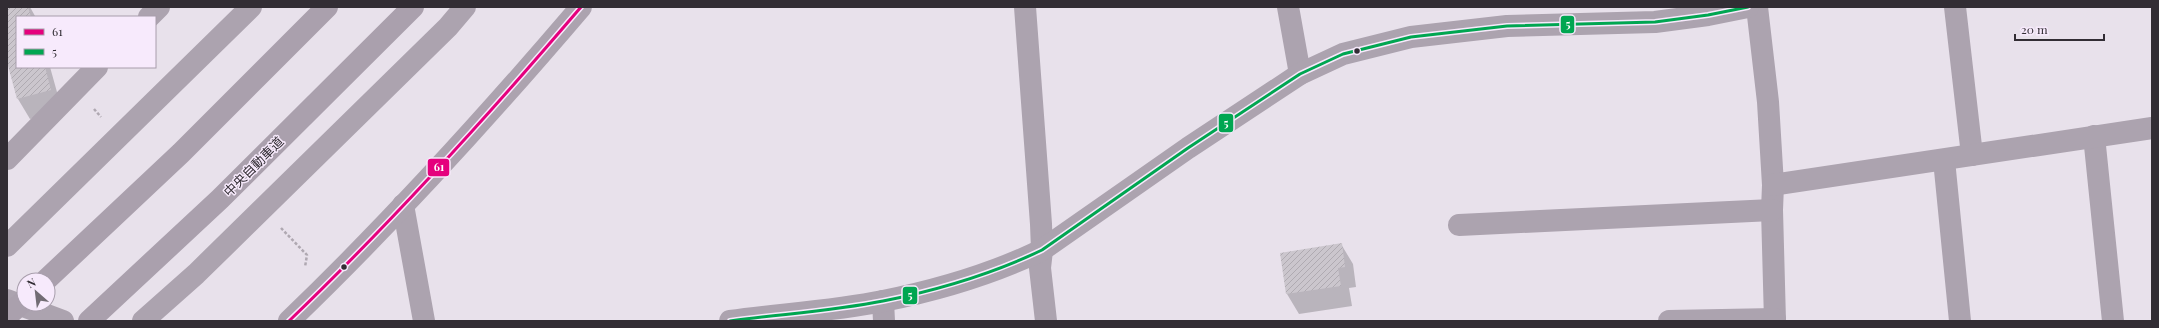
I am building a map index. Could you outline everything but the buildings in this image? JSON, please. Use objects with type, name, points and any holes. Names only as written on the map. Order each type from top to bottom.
[{"type":"highway","points":[[55,272],[182,153],[327,7]]},
{"type":"highway","name":"中央自動車道","points":[[89,321],[220,199],[413,7]]},
{"type":"highway","points":[[7,316],[16,308]]},
{"type":"street","points":[[150,16],[159,7]]},
{"type":"street","points":[[7,246],[251,7]]},
{"type":"street","points":[[143,321],[196,274],[448,27],[465,7]]},
{"type":"street","points":[[289,321],[362,249],[403,205],[524,74],[581,7]]},
{"type":"street","points":[[1025,7],[1042,250],[1040,268],[1046,321]]},
{"type":"street","points":[[1288,7],[1300,74]]},
{"type":"street","points":[[730,321],[884,311],[959,282],[1015,263],[1042,250],[1188,148],[1300,74],[1343,54],[1411,37],[1507,26],[1655,22],[1708,15],[1748,7]]},
{"type":"street","points":[[1669,321],[1775,320],[1772,210],[1774,185],[1768,102],[1758,7]]},
{"type":"street","points":[[1955,7],[1972,155]]},
{"type":"street","points":[[7,159],[96,68]]},
{"type":"street","points":[[1774,185],[2152,128]]},
{"type":"street","points":[[2094,136],[2113,321]]},
{"type":"street","points":[[1944,160],[1960,321]]},
{"type":"street","points":[[403,205],[424,321]]},
{"type":"street","points":[[1458,225],[1772,210]]},
{"type":"street","points":[[7,300],[63,321]]},
{"type":"path","points":[[281,228],[307,255],[302,294],[309,302]]},
{"type":"transit line","name":"61","points":[[289,321],[365,246],[439,168],[581,7]]},
{"type":"transit line","name":"5","points":[[730,321],[845,307],[904,297],[984,274],[1023,259],[1042,250],[1188,148],[1300,74],[1343,54],[1411,37],[1507,26],[1655,22],[1708,15],[1748,7]]}]
